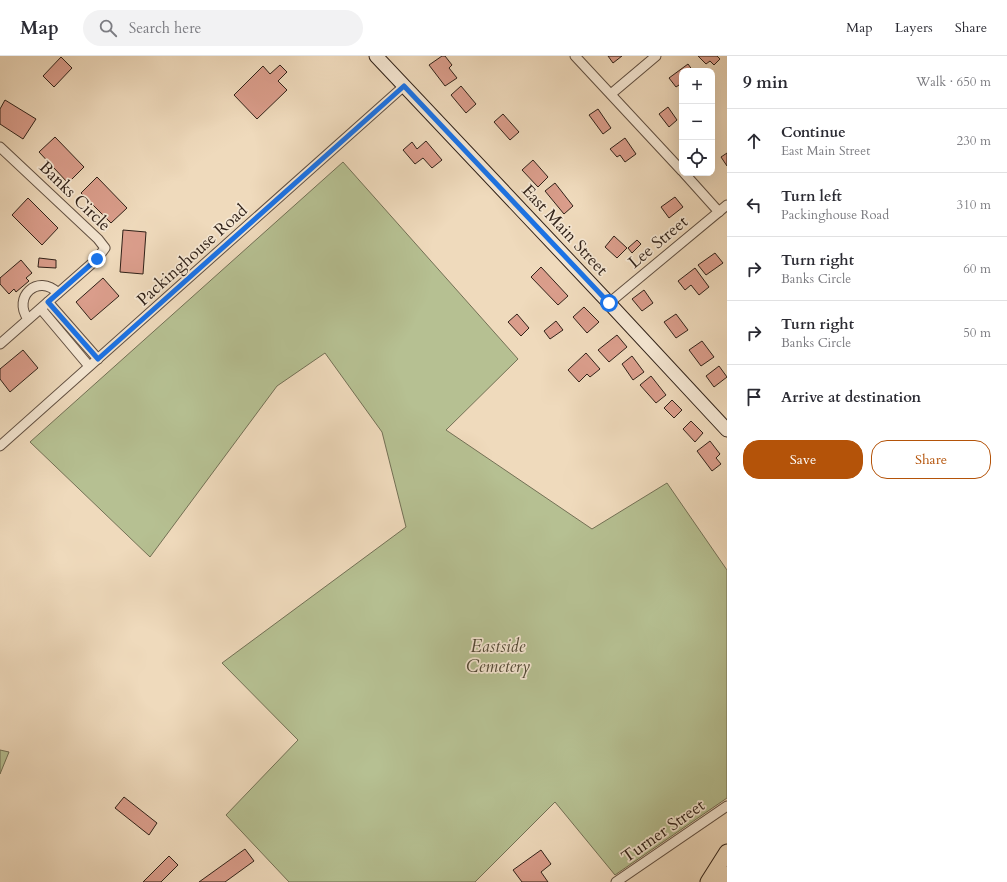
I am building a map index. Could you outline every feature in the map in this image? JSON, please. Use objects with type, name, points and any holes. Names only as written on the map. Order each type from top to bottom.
[{"type":"main road","name":"East Main Street","points":[[376,56],[727,430]]},
{"type":"main road","points":[[708,882],[727,852]]},
{"type":"main road","points":[[722,882],[727,874]]},
{"type":"street","points":[[575,56],[679,168]]},
{"type":"street","points":[[611,94],[656,56]]},
{"type":"street","name":"Packinghouse Road","points":[[0,446],[404,86]]},
{"type":"street","name":"Banks Circle","points":[[0,147],[98,239],[105,248],[97,259],[0,344]]},
{"type":"street","points":[[687,176],[719,212]]},
{"type":"street","name":"Lee Street","points":[[609,303],[727,205]]},
{"type":"street","points":[[28,320],[23,309],[23,303],[24,297],[32,288],[37,286],[49,286],[58,293]]},
{"type":"street","points":[[48,302],[98,359]]},
{"type":"street","points":[[41,309],[89,366]]},
{"type":"street","name":"Turner Street","points":[[616,882],[727,806]]},
{"type":"green space","name":"Eastside Cemetery","points":[[343,162],[518,359],[446,430],[592,529],[667,483],[727,570],[727,798],[615,875],[555,802],[475,882],[289,882],[226,815],[298,740],[222,663],[406,527],[382,432],[325,353],[277,386],[150,557],[30,442]]},
{"type":"green space","points":[[0,750],[9,752],[0,774]]},
{"type":"building","points":[[442,56],[445,56],[452,65],[449,68],[457,78],[445,86],[429,65]]},
{"type":"building","points":[[608,56],[622,56],[613,63]]},
{"type":"building","points":[[698,56],[717,56],[720,59],[714,65],[710,61],[706,64]]},
{"type":"building","points":[[61,57],[72,68],[54,87],[43,76]]},
{"type":"building","points":[[688,64],[691,68],[683,68]]},
{"type":"building","points":[[280,65],[287,72],[278,81],[287,90],[257,119],[234,95],[263,66],[270,74]]},
{"type":"building","points":[[679,71],[679,85],[676,87],[669,78]]},
{"type":"building","points":[[461,86],[476,104],[466,113],[451,95]]},
{"type":"building","points":[[5,100],[36,119],[23,139],[0,124],[0,109]]},
{"type":"building","points":[[668,107],[677,120],[669,127],[659,114]]},
{"type":"building","points":[[598,109],[611,128],[603,134],[589,115]]},
{"type":"building","points":[[503,114],[519,132],[510,140],[494,122]]},
{"type":"building","points":[[55,137],[84,167],[68,183],[39,152]]},
{"type":"building","points":[[625,138],[636,154],[625,162],[620,155],[617,157],[610,149]]},
{"type":"building","points":[[426,141],[442,160],[432,168],[423,158],[415,164],[403,150],[412,142],[417,149]]},
{"type":"building","points":[[727,153],[727,166],[721,157]]},
{"type":"building","points":[[533,160],[548,177],[538,187],[522,170]]},
{"type":"building","points":[[97,177],[127,208],[111,223],[81,193]]},
{"type":"building","points":[[555,183],[573,206],[564,214],[545,191]]},
{"type":"building","points":[[675,197],[683,207],[669,218],[661,207]]},
{"type":"building","points":[[28,198],[58,228],[42,245],[12,215]]},
{"type":"building","points":[[123,230],[146,232],[143,274],[120,272]]},
{"type":"building","points":[[614,236],[627,248],[617,258],[605,247]]},
{"type":"building","points":[[637,240],[641,244],[632,253],[628,248]]},
{"type":"building","points":[[715,253],[723,263],[706,275],[698,265]]},
{"type":"building","points":[[39,258],[56,260],[56,268],[38,267]]},
{"type":"building","points":[[21,260],[32,273],[26,278],[29,281],[16,292],[14,289],[9,294],[0,284],[0,278]]},
{"type":"building","points":[[541,267],[568,296],[558,305],[531,277]]},
{"type":"building","points":[[695,268],[709,287],[699,295],[691,285],[685,290],[678,281]]},
{"type":"building","points":[[103,278],[119,296],[91,320],[76,302]]},
{"type":"building","points":[[644,290],[653,303],[642,311],[632,299]]},
{"type":"building","points":[[584,307],[599,322],[587,333],[573,317]]},
{"type":"building","points":[[517,314],[529,328],[521,336],[508,322]]},
{"type":"building","points":[[676,314],[688,330],[676,338],[664,322]]},
{"type":"building","points":[[556,321],[563,330],[550,339],[544,331]]},
{"type":"building","points":[[617,335],[627,347],[609,362],[598,350]]},
{"type":"building","points":[[702,341],[714,357],[701,366],[689,350]]},
{"type":"building","points":[[23,350],[38,368],[10,392],[0,379],[0,369]]},
{"type":"building","points":[[586,353],[600,369],[590,377],[587,374],[579,382],[568,370]]},
{"type":"building","points":[[632,356],[644,372],[633,380],[622,364]]},
{"type":"building","points":[[719,366],[727,377],[714,387],[706,376]]},
{"type":"building","points":[[651,376],[666,395],[656,403],[640,385]]},
{"type":"building","points":[[672,400],[682,410],[674,418],[664,408]]},
{"type":"building","points":[[691,421],[703,433],[695,442],[683,429]]},
{"type":"building","points":[[710,441],[720,454],[716,458],[721,464],[712,471],[697,451]]},
{"type":"building","points":[[124,797],[157,823],[149,835],[115,808]]},
{"type":"building","points":[[245,849],[254,861],[225,882],[199,882]]},
{"type":"building","points":[[541,850],[551,864],[541,872],[548,882],[522,882],[513,870]]},
{"type":"building","points":[[169,856],[178,865],[161,882],[143,882]]},
{"type":"route","points":[[97,259],[48,302],[98,359],[404,86],[609,303]]}]
